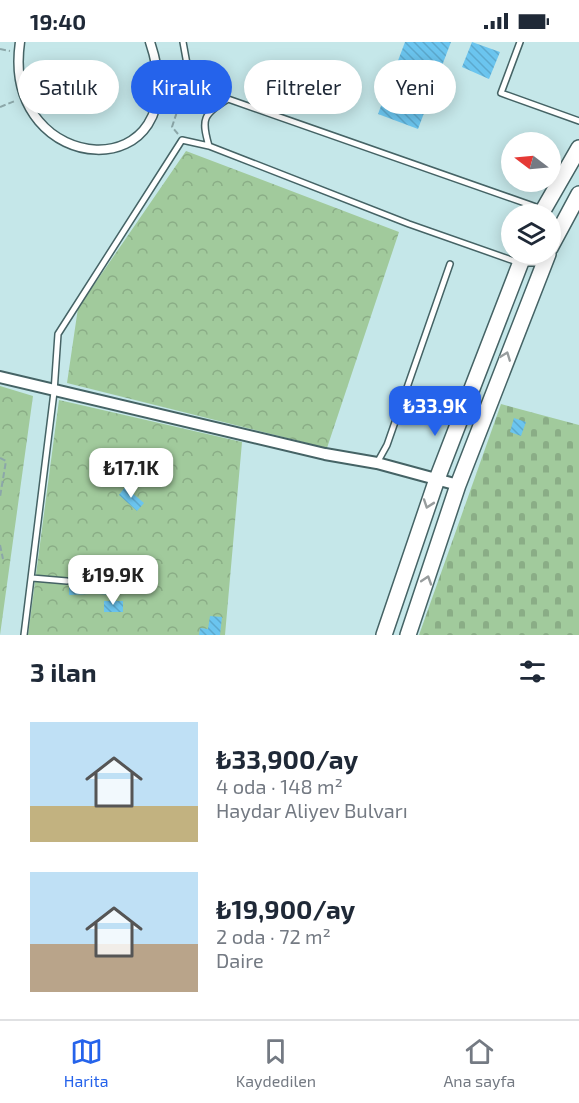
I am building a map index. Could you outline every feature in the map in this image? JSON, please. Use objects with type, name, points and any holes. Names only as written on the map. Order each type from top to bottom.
[{"type":"main road","points":[[549,204],[579,148]]},
{"type":"main road","points":[[561,228],[579,194]]},
{"type":"main road","points":[[384,635],[437,479],[520,264]]},
{"type":"main road","points":[[408,635],[458,485],[544,264]]},
{"type":"street","points":[[11,73],[20,42]]},
{"type":"street","points":[[150,42],[156,60]]},
{"type":"street","points":[[52,143],[82,152],[108,148],[131,136],[149,114]]},
{"type":"street","points":[[0,377],[54,392],[325,454],[377,463],[458,485]]},
{"type":"lane","points":[[183,42],[186,60]]},
{"type":"lane","points":[[520,42],[501,93],[579,121]]},
{"type":"lane","points":[[232,100],[519,204]]},
{"type":"lane","points":[[208,114],[203,126],[209,146]]},
{"type":"lane","points":[[24,635],[54,392],[58,334],[182,140],[209,146],[409,224],[501,252]]},
{"type":"lane","points":[[377,463],[387,446],[450,264]]},
{"type":"lane","points":[[32,578],[67,581]]},
{"type":"path","points":[[0,49],[15,53]]},
{"type":"path","points":[[0,107],[15,101]]},
{"type":"path","points":[[176,114],[172,127],[182,140]]},
{"type":"path","points":[[0,458],[6,461],[0,497]]},
{"type":"path","points":[[0,545],[1,560]]},
{"type":"green space","points":[[186,151],[399,232],[327,448],[67,383],[78,308]]},
{"type":"green space","points":[[0,386],[33,396],[0,635]]},
{"type":"green space","points":[[59,400],[242,442],[225,635],[28,635]]},
{"type":"green space","points":[[501,404],[579,425],[579,635],[419,635]]},
{"type":"building","points":[[405,42],[451,42],[444,60],[398,60]]},
{"type":"building","points":[[472,42],[500,52],[489,79],[462,67]]},
{"type":"building","points":[[378,114],[424,114],[418,129]]},
{"type":"building","points":[[514,418],[526,422],[521,436],[510,432]]},
{"type":"building","points":[[125,487],[144,503],[137,511],[119,495]]},
{"type":"building","points":[[98,581],[117,582],[116,595],[97,594]]},
{"type":"building","points":[[90,582],[90,594],[69,595],[69,583]]},
{"type":"building","points":[[104,601],[123,601],[123,612],[104,612]]},
{"type":"building","points":[[210,616],[222,617],[220,635],[199,635],[200,628],[208,629]]}]
